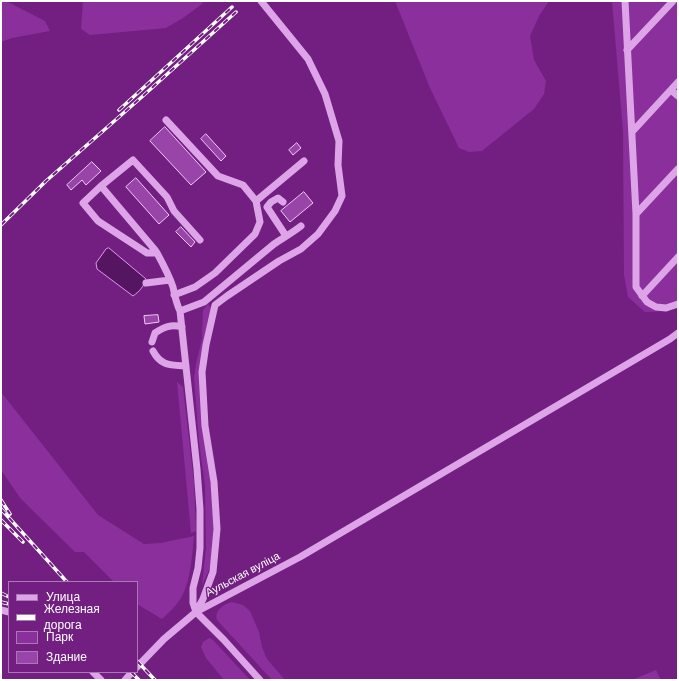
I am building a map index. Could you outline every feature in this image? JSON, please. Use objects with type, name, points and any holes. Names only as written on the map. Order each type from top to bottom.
[{"type":"street","points":[[196,612],[203,599],[213,572],[217,529],[214,482],[205,426],[202,372],[215,305],[279,261],[301,249],[318,234],[335,211],[342,196],[338,165],[339,141],[325,94],[308,59],[261,1]]},
{"type":"street","points":[[625,1],[636,214],[636,287],[647,302],[656,307],[666,308],[678,304]]},
{"type":"street","points":[[627,50],[673,1],[678,6]]},
{"type":"street","points":[[632,132],[678,82]]},
{"type":"street","points":[[671,90],[678,96]]},
{"type":"street","points":[[166,120],[218,176],[242,185],[256,201],[260,222],[256,234],[215,273],[195,287],[174,295]]},
{"type":"street","points":[[157,252],[147,253],[98,221],[83,203],[133,160],[166,197],[174,211],[200,240]]},
{"type":"street","points":[[256,201],[304,161]]},
{"type":"street","points":[[636,214],[677,173]]},
{"type":"street","points":[[101,186],[157,252],[170,280],[180,311],[200,509],[200,548],[198,568],[193,588],[196,612],[260,680]]},
{"type":"street","points":[[283,202],[278,198],[271,202],[267,207],[286,236]]},
{"type":"street","points":[[180,311],[204,302],[274,244],[292,234],[301,226]]},
{"type":"street","points":[[642,296],[678,258]]},
{"type":"street","points":[[146,283],[170,280]]},
{"type":"street","points":[[152,342],[155,333],[165,327],[175,325],[182,327]]},
{"type":"street","name":"Аульская вуліца","points":[[138,666],[164,639],[196,612],[300,557],[678,333]]},
{"type":"street","points":[[153,351],[158,359],[166,364],[186,366]]},
{"type":"street","points":[[93,673],[101,680]]},
{"type":"green space","points":[[1,1],[6,1],[45,21],[50,31],[12,38],[1,42]]},
{"type":"green space","points":[[83,1],[204,1],[183,18],[166,28],[90,35],[81,29]]},
{"type":"green space","points":[[395,1],[549,1],[539,16],[530,36],[534,60],[546,81],[544,94],[534,109],[482,151],[469,152],[459,148],[430,88]]},
{"type":"green space","points":[[612,1],[678,1],[678,308],[666,311],[645,312],[628,297],[624,275],[623,131]]},
{"type":"green space","points":[[208,304],[211,308],[200,372],[215,530],[210,568],[202,585],[206,548],[205,485],[199,442],[194,378],[202,339],[203,310]]},
{"type":"green space","points":[[177,382],[183,387],[194,483],[196,531],[191,533]]},
{"type":"green space","points":[[1,392],[98,515],[144,544],[161,543],[194,536],[187,584],[177,604],[162,619],[138,605],[138,581],[113,581],[84,552],[75,552],[21,499],[1,470]]},
{"type":"green space","points":[[232,602],[243,605],[250,611],[259,632],[262,647],[267,659],[285,680],[272,680],[217,620],[216,616],[218,610],[226,604]]},
{"type":"green space","points":[[209,638],[213,640],[250,680],[224,680],[206,658],[201,647],[203,642]]},
{"type":"green space","points":[[656,670],[661,680],[632,680]]},
{"type":"shaded area","points":[[109,248],[146,279],[138,292],[133,296],[97,269],[96,263],[106,249]]},
{"type":"building","points":[[165,127],[206,172],[191,185],[150,141]]},
{"type":"building","points":[[206,134],[226,156],[221,161],[201,139]]},
{"type":"building","points":[[297,143],[301,148],[293,155],[289,150]]},
{"type":"building","points":[[92,162],[101,171],[86,185],[82,180],[71,190],[67,185]]},
{"type":"building","points":[[136,178],[169,215],[159,224],[126,187]]},
{"type":"building","points":[[304,192],[313,203],[290,222],[281,211]]},
{"type":"building","points":[[181,227],[195,242],[191,247],[176,232]]},
{"type":"building","points":[[158,315],[159,322],[145,324],[144,316]]},
{"type":"railway","points":[[119,110],[232,7]]},
{"type":"railway","points":[[1,225],[46,181],[236,12]]},
{"type":"railway","points":[[1,500],[10,514]]},
{"type":"railway","points":[[1,509],[66,581]]},
{"type":"railway","points":[[1,520],[23,542]]},
{"type":"railway","points":[[1,593],[8,596]]},
{"type":"railway","points":[[1,602],[8,604]]},
{"type":"railway","points":[[138,662],[155,680]]},
{"type":"railway","points":[[132,673],[139,680]]}]
